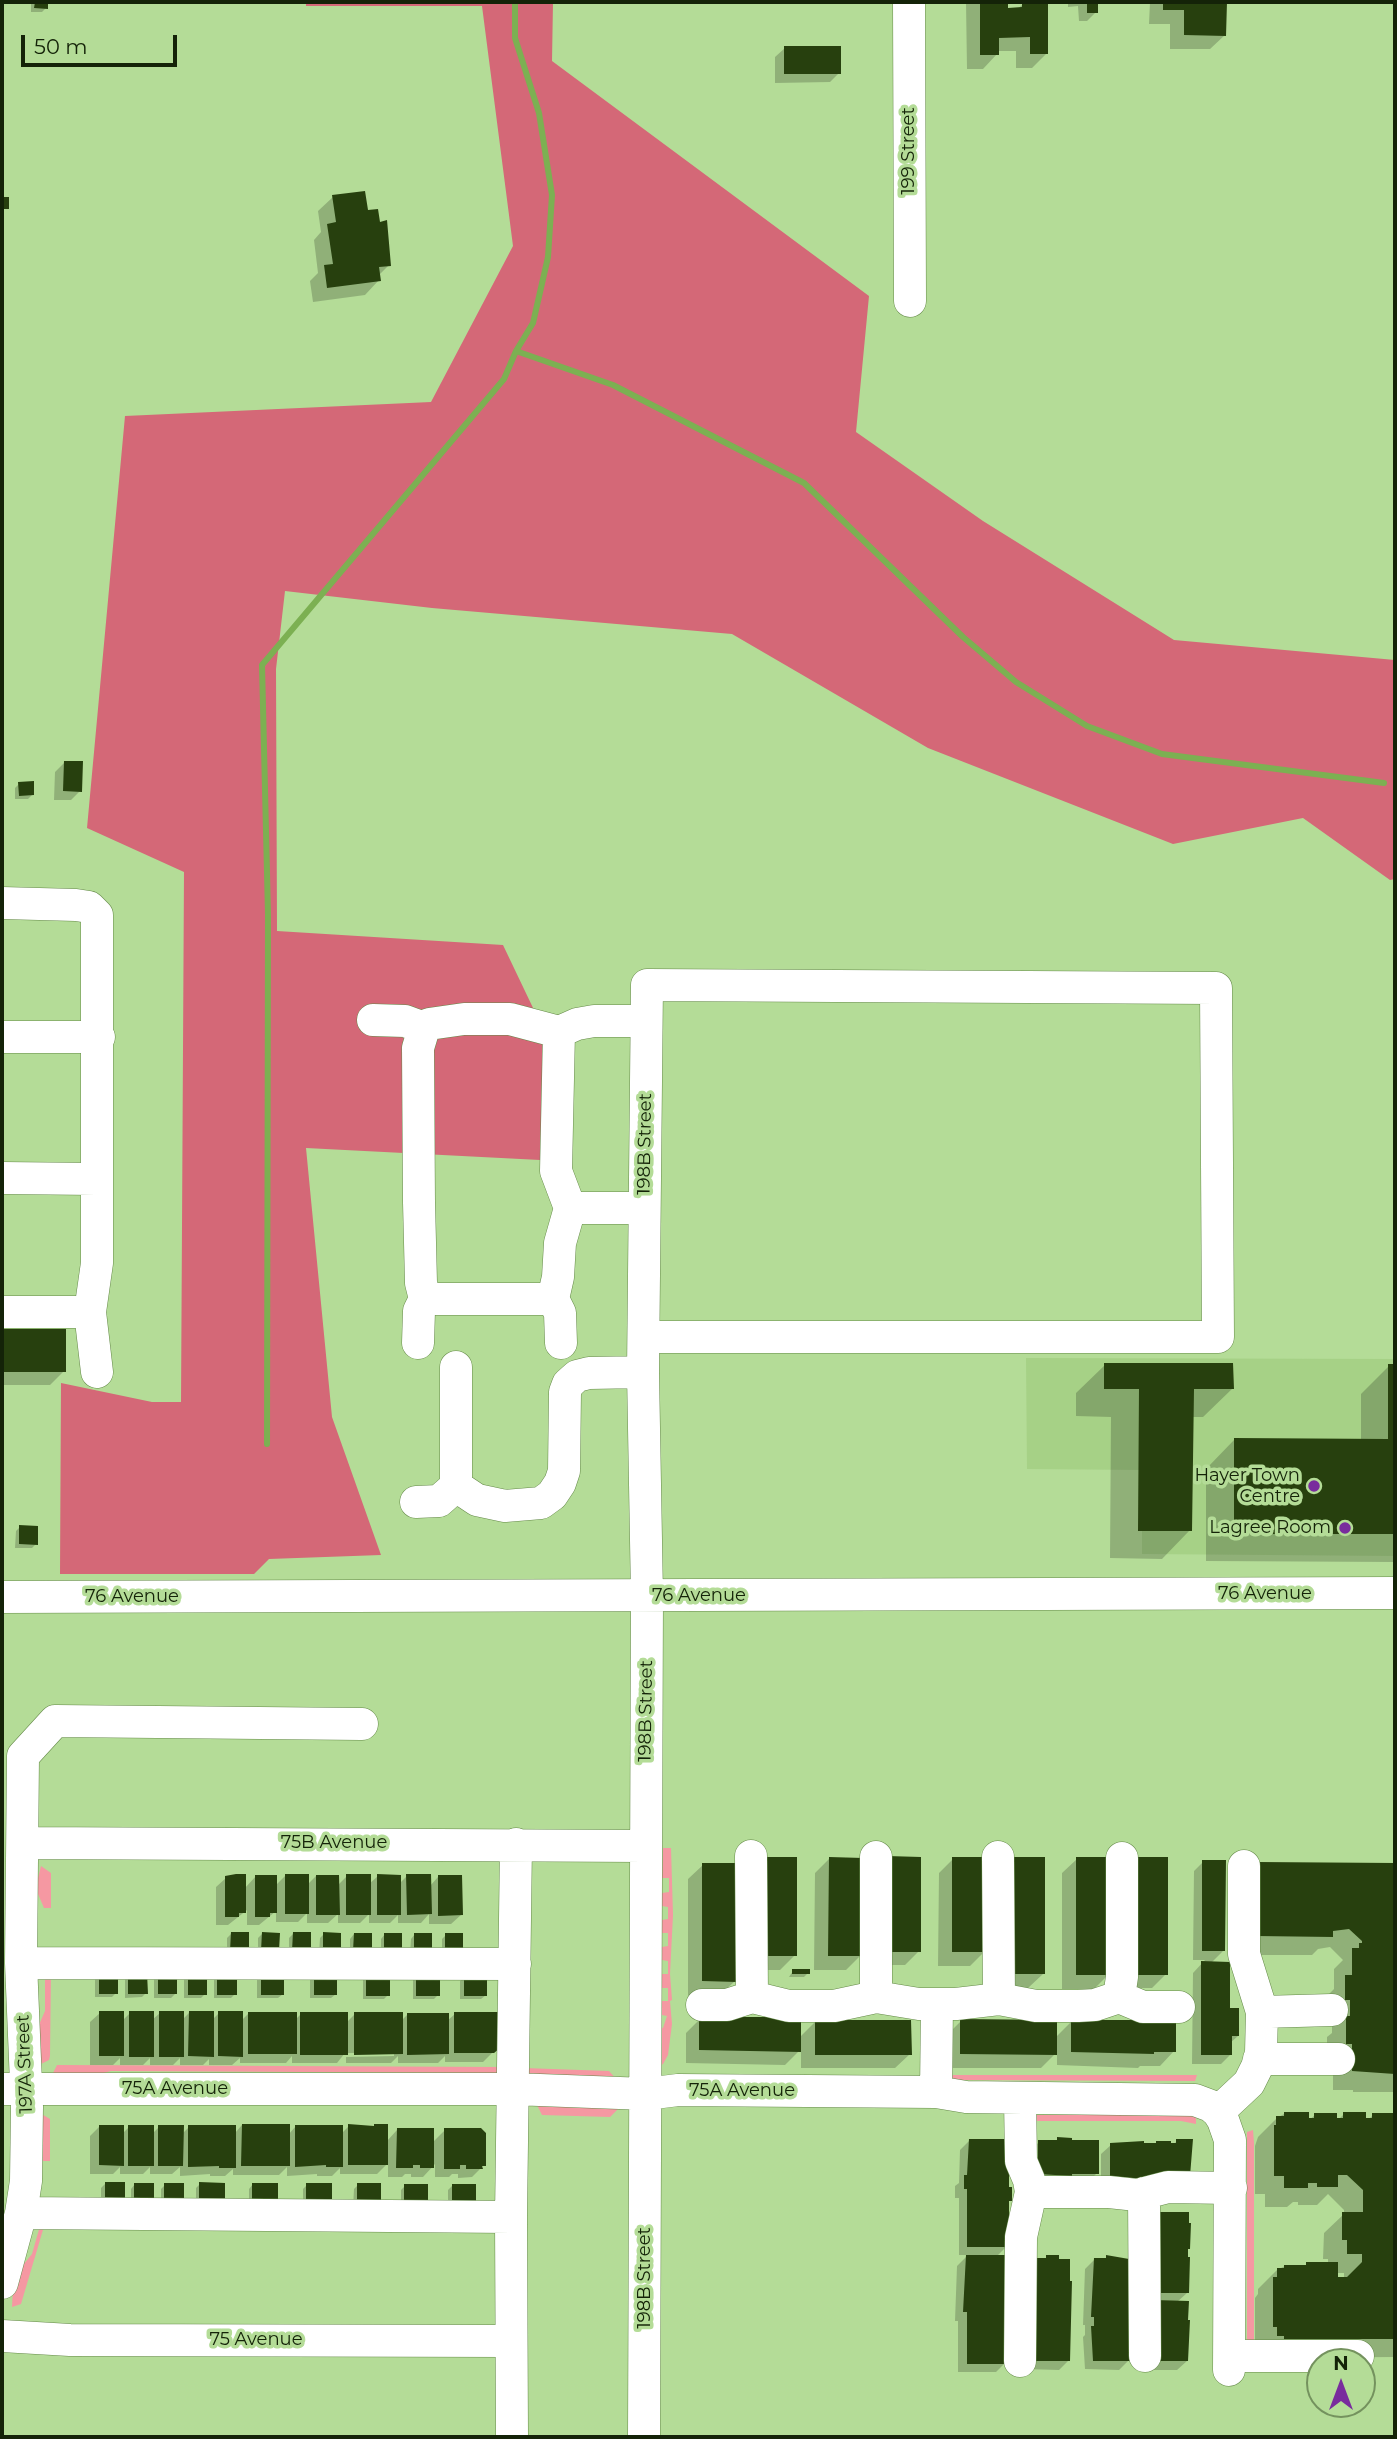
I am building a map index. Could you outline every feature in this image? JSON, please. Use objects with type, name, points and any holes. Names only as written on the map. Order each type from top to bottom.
[{"type":"street","name":"199 Street","points":[[909,2],[910,301]]},
{"type":"street","points":[[2,903],[76,905],[89,907],[97,915],[97,1263],[90,1312],[97,1372]]},
{"type":"street","name":"198B Street","points":[[644,1337],[1217,1337],[1216,988],[647,985],[643,1372],[647,1596],[644,1846],[644,2437]]},
{"type":"street","points":[[418,1343],[419,1311],[425,1299],[421,1283],[418,1048],[424,1028],[429,1024],[464,1019],[510,1019],[559,1031],[594,1021],[646,1021]]},
{"type":"street","points":[[373,1020],[405,1021],[424,1028]]},
{"type":"street","points":[[559,1031],[556,1171],[570,1208],[560,1243],[558,1277],[553,1299],[560,1312],[561,1343]]},
{"type":"street","points":[[2,1037],[99,1037]]},
{"type":"street","points":[[2,1178],[96,1179]]},
{"type":"street","points":[[570,1208],[644,1208]]},
{"type":"street","points":[[425,1299],[553,1299]]},
{"type":"street","points":[[2,1312],[90,1312]]},
{"type":"street","points":[[416,1502],[439,1501],[456,1486],[456,1367]]},
{"type":"street","points":[[456,1486],[477,1500],[505,1506],[541,1503],[552,1496],[564,1471],[565,1392],[568,1384],[577,1376],[589,1373],[643,1372]]},
{"type":"street","name":"76 Avenue","points":[[2,1597],[1395,1593]]},
{"type":"street","name":"197A Street","points":[[2,2283],[22,2213],[26,2170],[14,2089],[22,1963],[23,1756],[55,1721],[362,1724]]},
{"type":"street","name":"75B Avenue","points":[[23,1843],[644,1846]]},
{"type":"street","points":[[512,2437],[511,2217],[516,1844]]},
{"type":"street","points":[[751,1856],[752,1997]]},
{"type":"street","points":[[876,1857],[876,1997]]},
{"type":"street","points":[[998,1857],[999,1999]]},
{"type":"street","points":[[1119,1997],[1122,1978],[1122,1857]]},
{"type":"street","points":[[1244,1866],[1244,1954],[1262,2012],[1258,2067],[1249,2083],[1217,2112],[1230,2140],[1230,2363],[1306,2359]]},
{"type":"street","points":[[22,1963],[516,1964]]},
{"type":"street","points":[[702,2005],[727,2005],[752,1997],[789,2006],[834,2006],[876,1997],[919,2004],[999,1999],[1036,2006],[1078,2006],[1095,2005],[1119,1997],[1143,2007],[1179,2007]]},
{"type":"street","points":[[936,2092],[937,2004]]},
{"type":"street","points":[[1262,2012],[1332,2010]]},
{"type":"street","points":[[1259,2059],[1339,2059]]},
{"type":"street","name":"75A Avenue","points":[[14,2089],[513,2089],[646,2094],[678,2090],[936,2092],[966,2097],[1183,2098],[1203,2102],[1217,2112]]},
{"type":"street","points":[[1020,2098],[1021,2161],[1031,2192],[1021,2237],[1020,2361]]},
{"type":"street","points":[[1031,2192],[1109,2192],[1127,2195],[1168,2187],[1231,2188]]},
{"type":"street","points":[[1144,2193],[1145,2356]]},
{"type":"street","points":[[22,2213],[511,2217]]},
{"type":"street","name":"75 Avenue","points":[[2,2336],[70,2340],[511,2341]]},
{"type":"shaded area","points":[[306,2],[553,2],[552,61],[869,296],[856,432],[983,521],[1174,640],[1395,660],[1395,879],[1390,880],[1303,818],[1173,844],[928,748],[732,634],[432,608],[285,591],[276,669],[277,931],[503,945],[545,1033],[540,1160],[306,1148],[332,1417],[381,1555],[269,1559],[254,1574],[60,1574],[61,1383],[152,1402],[181,1402],[184,872],[87,828],[125,416],[431,402],[513,246],[482,6],[306,6]]},
{"type":"shaded area","name":"Hayer Town Centre","points":[[1026,1358],[1395,1359],[1395,1556],[1142,1554],[1142,1470],[1027,1469]]},
{"type":"shaded area","points":[[663,1848],[671,1848],[672,2024],[668,2055],[658,2067],[657,2027],[663,2028],[667,2016],[662,2015],[662,2001],[668,2001],[668,1988],[662,1988],[662,1974],[668,1974],[668,1961],[662,1960],[662,1947],[668,1946],[668,1933],[662,1933],[662,1920],[668,1919],[668,1907],[662,1906],[662,1893],[669,1892],[669,1878],[662,1878]]},
{"type":"shaded area","points":[[41,1866],[51,1873],[51,1908],[44,1908],[38,1894]]},
{"type":"shaded area","points":[[51,1971],[50,2056],[49,2060],[41,2064],[38,2027],[45,2011],[45,1974]]},
{"type":"shaded area","points":[[57,2065],[506,2067],[502,2073],[111,2071],[89,2077],[52,2075]]},
{"type":"shaded area","points":[[524,2068],[609,2071],[618,2081],[528,2074]]},
{"type":"shaded area","points":[[947,2075],[1197,2075],[1195,2081],[950,2080]]},
{"type":"shaded area","points":[[537,2105],[619,2108],[610,2117],[542,2115]]},
{"type":"shaded area","points":[[40,2113],[50,2119],[50,2161],[43,2161],[38,2149]]},
{"type":"shaded area","points":[[1034,2115],[1186,2115],[1196,2117],[1196,2124],[1181,2121],[1031,2121]]},
{"type":"shaded area","points":[[1253,2130],[1254,2344],[1247,2340],[1247,2132]]},
{"type":"shaded area","points":[[45,2223],[21,2304],[12,2307],[13,2288],[19,2270],[32,2254],[40,2226]]},
{"type":"building","points":[[35,2],[48,2],[48,9],[34,8]]},
{"type":"building","points":[[980,2],[1008,2],[1008,8],[1022,7],[1022,2],[1048,2],[1048,54],[1030,54],[1030,37],[999,38],[999,55],[980,55]]},
{"type":"building","points":[[1087,2],[1098,2],[1098,13],[1087,13]]},
{"type":"building","points":[[1163,2],[1227,2],[1226,36],[1184,35],[1184,10],[1163,10]]},
{"type":"building","points":[[784,46],[841,46],[841,74],[784,74]]},
{"type":"building","points":[[365,191],[368,210],[378,209],[380,222],[387,220],[391,266],[379,267],[381,281],[327,288],[324,265],[333,264],[327,224],[336,222],[332,195]]},
{"type":"building","points":[[2,197],[9,197],[9,209],[2,209]]},
{"type":"building","points":[[64,761],[83,761],[82,792],[63,791]]},
{"type":"building","points":[[34,781],[34,795],[19,796],[18,782]]},
{"type":"building","points":[[2,1329],[66,1329],[66,1372],[2,1372]]},
{"type":"building","name":"Hayer Town Centre","points":[[1104,1363],[1233,1363],[1234,1389],[1194,1389],[1192,1531],[1138,1531],[1139,1389],[1104,1389]]},
{"type":"building","name":"Hayer Town Centre","points":[[1388,1364],[1395,1364],[1395,1534],[1234,1534],[1234,1438],[1388,1439]]},
{"type":"building","points":[[19,1525],[38,1526],[38,1545],[19,1544]]},
{"type":"building","points":[[887,1856],[921,1857],[921,1952],[887,1952]]},
{"type":"building","points":[[762,1857],[797,1857],[797,1956],[762,1956]]},
{"type":"building","points":[[829,1857],[863,1858],[862,1956],[828,1956]]},
{"type":"building","points":[[952,1857],[986,1857],[986,1952],[952,1952]]},
{"type":"building","points":[[1010,1857],[1045,1857],[1045,1974],[1009,1974]]},
{"type":"building","points":[[1076,1857],[1111,1857],[1110,1975],[1076,1975]]},
{"type":"building","points":[[1135,1857],[1168,1857],[1168,1975],[1134,1975]]},
{"type":"building","points":[[1202,1860],[1226,1860],[1225,1951],[1202,1951]]},
{"type":"building","points":[[1257,1862],[1395,1863],[1395,2074],[1352,2071],[1352,2044],[1346,2044],[1346,2016],[1350,2016],[1350,2000],[1345,2000],[1345,1975],[1352,1975],[1352,1948],[1359,1948],[1362,1941],[1349,1929],[1333,1931],[1333,1937],[1256,1936]]},
{"type":"building","points":[[702,1863],[737,1863],[737,1982],[702,1981]]},
{"type":"building","points":[[246,1874],[246,1913],[239,1913],[239,1917],[225,1917],[225,1876]]},
{"type":"building","points":[[285,1874],[309,1874],[309,1914],[285,1914]]},
{"type":"building","points":[[346,1874],[371,1874],[371,1915],[346,1915]]},
{"type":"building","points":[[377,1874],[401,1875],[401,1915],[377,1915]]},
{"type":"building","points":[[406,1874],[431,1874],[432,1914],[407,1915]]},
{"type":"building","points":[[255,1875],[277,1875],[277,1913],[270,1913],[270,1917],[255,1917]]},
{"type":"building","points":[[316,1875],[339,1875],[340,1915],[316,1915]]},
{"type":"building","points":[[438,1875],[462,1875],[463,1915],[438,1916]]},
{"type":"building","points":[[231,1932],[249,1932],[249,1951],[230,1951]]},
{"type":"building","points":[[262,1932],[280,1933],[279,1951],[261,1951]]},
{"type":"building","points":[[293,1932],[311,1932],[311,1951],[292,1951]]},
{"type":"building","points":[[323,1932],[341,1933],[341,1951],[323,1951]]},
{"type":"building","points":[[354,1933],[372,1933],[372,1952],[353,1951]]},
{"type":"building","points":[[384,1933],[402,1933],[402,1952],[384,1951]]},
{"type":"building","points":[[414,1933],[432,1933],[432,1951],[414,1951]]},
{"type":"building","points":[[445,1933],[463,1933],[463,1952],[445,1952]]},
{"type":"building","points":[[1201,1961],[1230,1962],[1230,2008],[1239,2008],[1239,2036],[1232,2036],[1232,2055],[1201,2055]]},
{"type":"building","points":[[792,1969],[810,1969],[810,1974],[792,1974]]},
{"type":"building","points":[[99,1973],[118,1973],[118,1994],[99,1994]]},
{"type":"building","points":[[128,1973],[147,1973],[148,1994],[128,1994]]},
{"type":"building","points":[[158,1973],[177,1973],[177,1994],[158,1994]]},
{"type":"building","points":[[188,1973],[207,1973],[207,1995],[188,1995]]},
{"type":"building","points":[[217,1973],[237,1973],[237,1995],[217,1995]]},
{"type":"building","points":[[261,1974],[284,1974],[284,1995],[261,1995]]},
{"type":"building","points":[[314,1974],[337,1974],[337,1995],[314,1995]]},
{"type":"building","points":[[366,1974],[390,1974],[390,1996],[366,1996]]},
{"type":"building","points":[[416,1974],[440,1974],[440,1996],[416,1996]]},
{"type":"building","points":[[464,1975],[487,1975],[487,1996],[464,1996]]},
{"type":"building","points":[[99,2011],[124,2011],[124,2056],[99,2056]]},
{"type":"building","points":[[129,2011],[154,2011],[154,2057],[129,2057]]},
{"type":"building","points":[[159,2011],[184,2011],[184,2057],[159,2057]]},
{"type":"building","points":[[189,2011],[214,2011],[214,2057],[188,2056]]},
{"type":"building","points":[[218,2011],[243,2011],[243,2057],[218,2056]]},
{"type":"building","points":[[248,2012],[297,2012],[297,2054],[248,2054]]},
{"type":"building","points":[[300,2012],[348,2012],[348,2055],[300,2055]]},
{"type":"building","points":[[354,2012],[403,2012],[403,2054],[354,2055]]},
{"type":"building","points":[[454,2012],[500,2012],[500,2048],[494,2053],[454,2053]]},
{"type":"building","points":[[407,2013],[449,2013],[449,2054],[407,2055]]},
{"type":"building","points":[[699,2017],[801,2017],[801,2052],[699,2050]]},
{"type":"building","points":[[960,2019],[1057,2020],[1057,2055],[960,2054]]},
{"type":"building","points":[[815,2020],[911,2020],[912,2055],[815,2055]]},
{"type":"building","points":[[1071,2020],[1176,2020],[1176,2052],[1071,2052]]},
{"type":"building","points":[[1284,2112],[1309,2112],[1309,2118],[1314,2118],[1314,2113],[1337,2113],[1337,2118],[1343,2118],[1343,2112],[1366,2112],[1366,2118],[1372,2118],[1372,2113],[1395,2113],[1395,2339],[1284,2339],[1284,2336],[1277,2336],[1277,2327],[1273,2327],[1273,2277],[1277,2277],[1277,2268],[1284,2268],[1284,2265],[1306,2265],[1306,2262],[1338,2262],[1338,2277],[1347,2277],[1362,2262],[1362,2254],[1347,2254],[1347,2240],[1342,2240],[1342,2212],[1363,2212],[1363,2190],[1347,2175],[1338,2175],[1338,2187],[1317,2187],[1317,2183],[1308,2183],[1308,2188],[1284,2188],[1284,2176],[1274,2176],[1274,2125],[1276,2116],[1284,2116]]},
{"type":"building","points":[[242,2124],[290,2124],[290,2166],[241,2166]]},
{"type":"building","points":[[348,2124],[388,2124],[388,2165],[348,2165]]},
{"type":"building","points":[[99,2125],[124,2125],[124,2166],[99,2165]]},
{"type":"building","points":[[128,2125],[154,2125],[154,2166],[128,2166]]},
{"type":"building","points":[[158,2125],[184,2125],[183,2166],[158,2166]]},
{"type":"building","points":[[188,2125],[236,2125],[236,2168],[188,2167]]},
{"type":"building","points":[[295,2125],[343,2125],[343,2167],[295,2167]]},
{"type":"building","points":[[397,2128],[434,2128],[434,2168],[413,2165],[413,2168],[396,2168]]},
{"type":"building","points":[[444,2128],[481,2128],[486,2133],[486,2166],[482,2166],[483,2169],[466,2169],[466,2165],[460,2165],[460,2169],[444,2169]]},
{"type":"building","points":[[1057,2137],[1099,2140],[1099,2174],[1038,2174],[1038,2140],[1057,2140]]},
{"type":"building","points":[[969,2139],[1007,2139],[1011,2173],[1009,2187],[1012,2187],[1008,2247],[967,2247],[967,2189],[964,2189],[964,2175],[967,2175]]},
{"type":"building","points":[[1176,2139],[1193,2139],[1190,2176],[1144,2179],[1110,2176],[1110,2143],[1176,2143]]},
{"type":"building","points":[[105,2182],[125,2182],[125,2204],[105,2204]]},
{"type":"building","points":[[199,2182],[225,2183],[225,2204],[199,2204]]},
{"type":"building","points":[[134,2183],[154,2183],[154,2204],[134,2204]]},
{"type":"building","points":[[164,2183],[184,2183],[184,2205],[164,2205]]},
{"type":"building","points":[[252,2183],[278,2183],[278,2204],[252,2204]]},
{"type":"building","points":[[306,2183],[332,2183],[332,2205],[306,2205]]},
{"type":"building","points":[[357,2183],[381,2183],[381,2205],[357,2205]]},
{"type":"building","points":[[404,2184],[428,2184],[428,2206],[404,2206]]},
{"type":"building","points":[[452,2184],[476,2184],[476,2206],[452,2205]]},
{"type":"building","points":[[1154,2212],[1189,2212],[1189,2293],[1154,2293]]},
{"type":"building","points":[[966,2255],[1008,2255],[1007,2364],[967,2364],[967,2312],[963,2312]]},
{"type":"building","points":[[1046,2255],[1059,2255],[1059,2259],[1070,2259],[1070,2361],[1032,2361],[1035,2258],[1046,2258]]},
{"type":"building","points":[[1106,2255],[1129,2259],[1130,2361],[1093,2361],[1091,2326],[1094,2326],[1094,2317],[1091,2317],[1094,2258],[1106,2258]]},
{"type":"building","points":[[1154,2300],[1189,2301],[1188,2361],[1154,2361]]},
{"type":"waterway","points":[[267,1444],[268,914],[262,665],[504,379],[516,351],[533,323],[548,257],[552,195],[539,113],[515,38],[515,2]]},
{"type":"waterway","points":[[516,351],[613,385],[804,483],[963,637],[1016,682],[1087,726],[1162,754],[1384,783]]},
{"type":"place","name":"Hayer Town Centre","points":[[1314,1486]]},
{"type":"place","name":"Lagree Room","points":[[1345,1528]]}]
